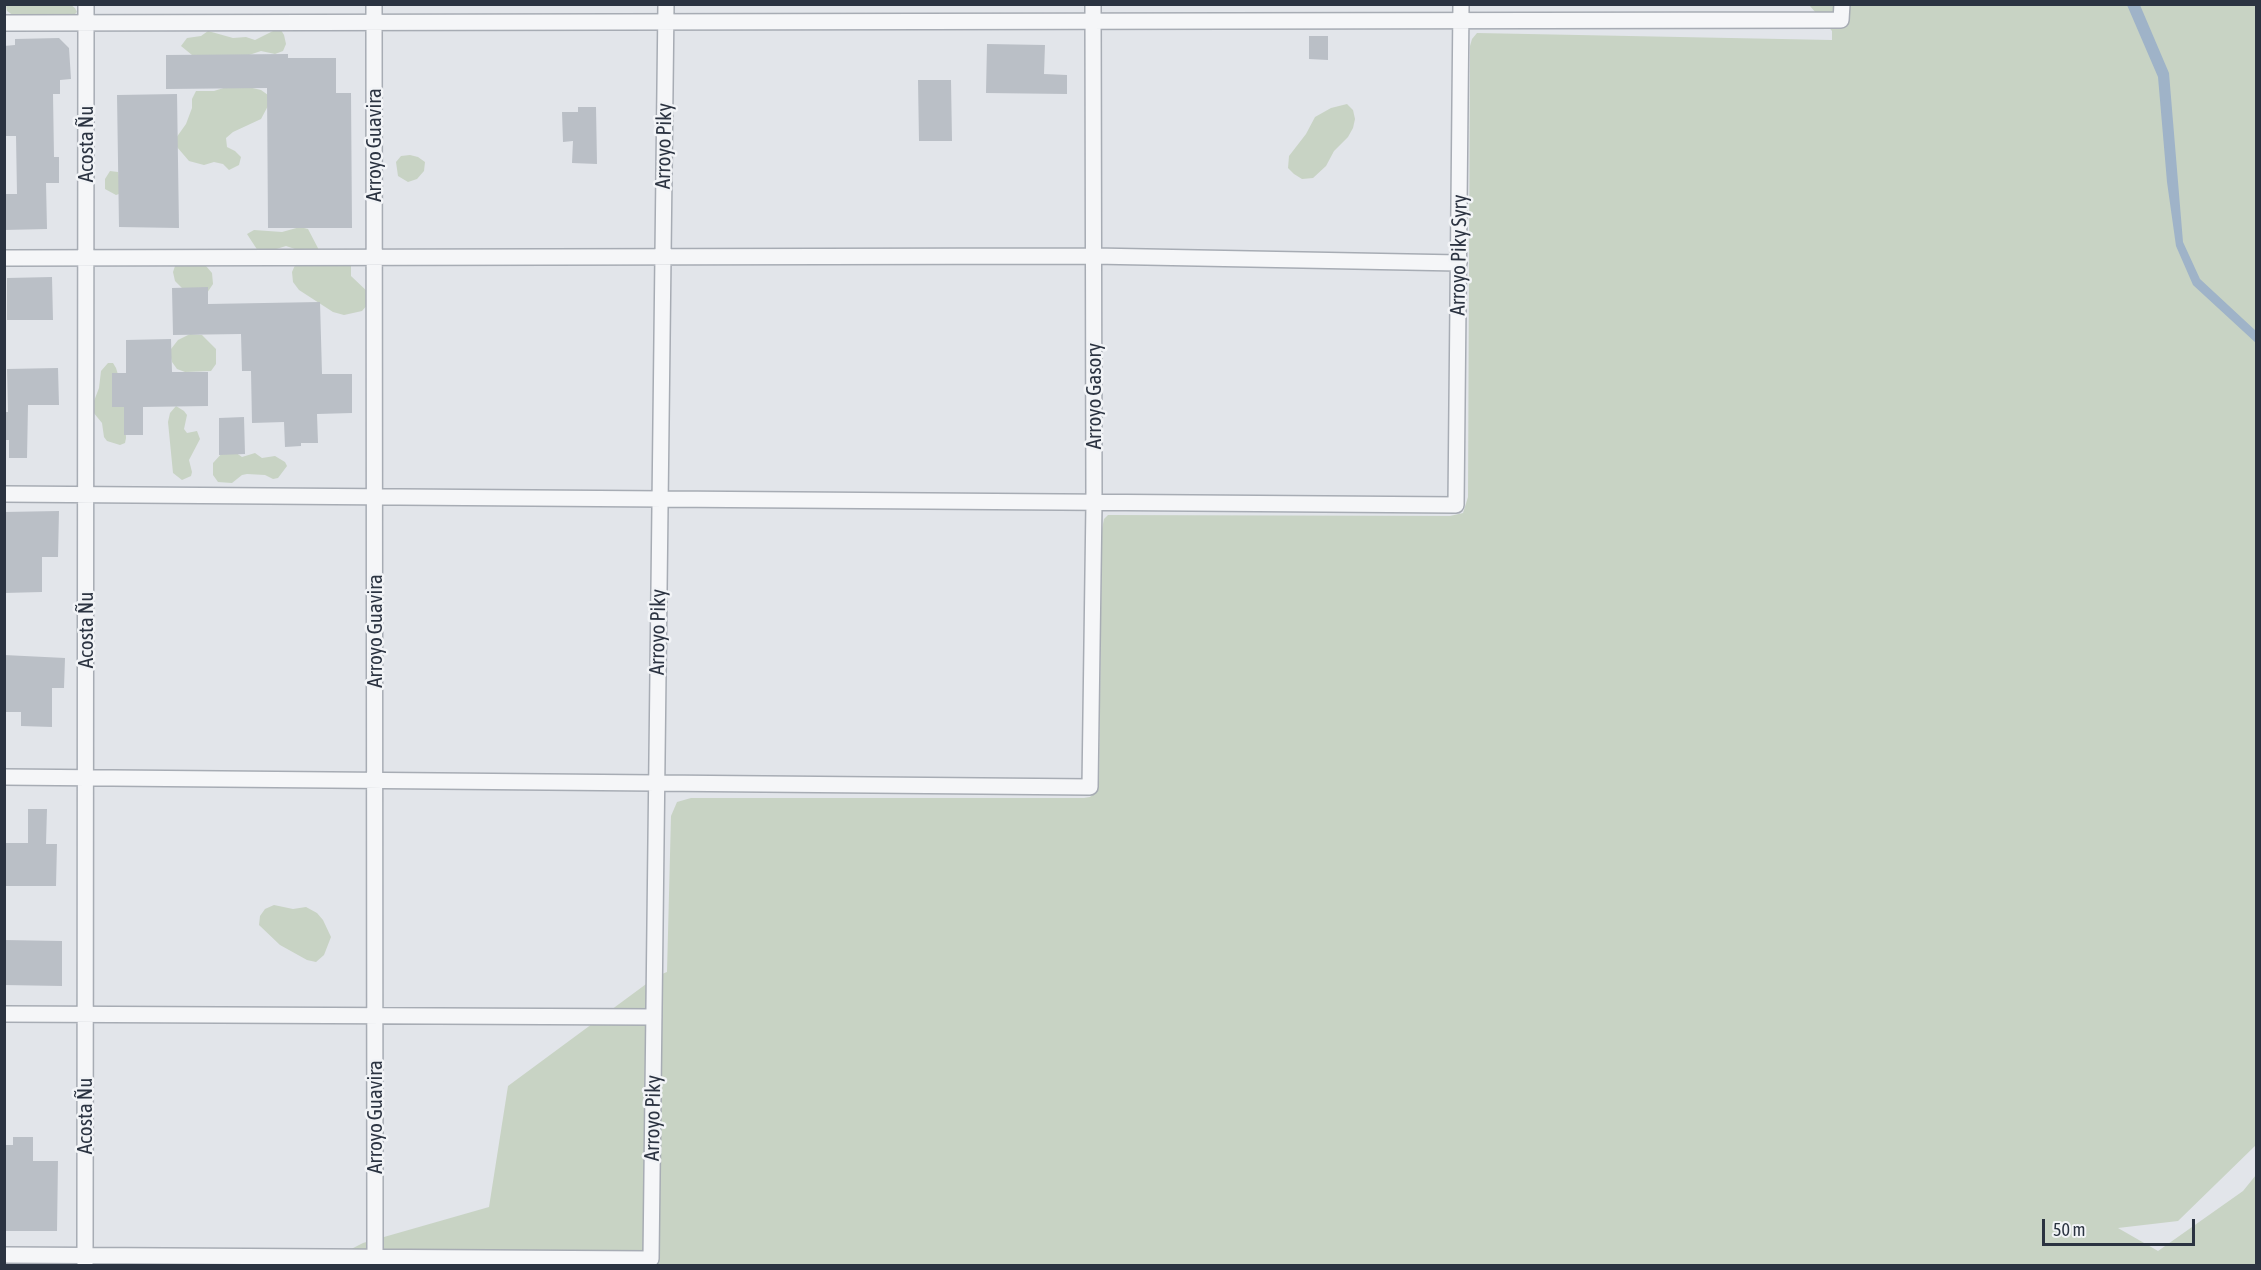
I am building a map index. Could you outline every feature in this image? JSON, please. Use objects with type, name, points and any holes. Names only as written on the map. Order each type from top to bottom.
[{"type":"street","name":"Acosta Ñu","points":[[85,1261],[86,4]]},
{"type":"street","name":"Arroyo Guavira","points":[[374,4],[375,1258]]},
{"type":"street","name":"Arroyo Piky","points":[[375,1258],[651,1259],[666,4]]},
{"type":"street","name":"Arroyo Gasory","points":[[657,783],[1090,787],[1094,503],[1093,4]]},
{"type":"street","name":"Arroyo Piky Syry","points":[[1094,503],[1456,506],[1461,4]]},
{"type":"street","points":[[4,23],[1841,20],[1842,4]]},
{"type":"street","points":[[4,258],[1094,256],[1459,263]]},
{"type":"street","points":[[4,495],[1094,503]]},
{"type":"street","points":[[4,777],[657,783]]},
{"type":"street","points":[[4,1014],[654,1017]]},
{"type":"street","points":[[4,1255],[85,1261],[375,1258]]},
{"type":"green space","points":[[6,5],[71,5],[77,12],[70,19],[27,25],[7,11]]},
{"type":"green space","points":[[1809,5],[2256,5],[2256,1145],[2178,1221],[2118,1228],[2158,1251],[2243,1191],[2256,1175],[2256,1265],[318,1266],[363,1243],[489,1207],[508,1086],[657,976],[667,972],[671,816],[677,802],[691,798],[1090,797],[1099,783],[1102,529],[1104,519],[1108,515],[1450,516],[1463,513],[1468,497],[1470,46],[1477,33],[1832,40],[1832,31]]},
{"type":"green space","points":[[277,29],[281,30],[284,35],[286,44],[283,51],[275,54],[261,51],[243,57],[192,55],[181,46],[187,38],[201,36],[208,31],[233,38],[246,37],[255,40]]},
{"type":"green space","points":[[236,84],[261,90],[268,95],[269,104],[261,119],[233,132],[226,138],[227,147],[241,157],[239,165],[229,170],[223,164],[214,162],[204,165],[189,161],[177,147],[176,138],[186,124],[196,91],[214,91]]},
{"type":"green space","points":[[1347,104],[1353,110],[1355,119],[1348,137],[1334,151],[1326,166],[1313,178],[1302,179],[1294,174],[1288,168],[1289,156],[1306,134],[1315,117],[1331,108]]},
{"type":"green space","points":[[410,155],[425,162],[424,171],[417,179],[408,182],[398,176],[396,162],[401,156]]},
{"type":"green space","points":[[110,171],[118,172],[122,193],[116,195],[105,189],[105,179]]},
{"type":"green space","points":[[300,227],[308,229],[320,252],[332,263],[351,266],[351,276],[370,294],[369,303],[362,311],[344,315],[333,312],[299,290],[293,282],[292,272],[299,256],[295,249],[286,246],[267,252],[258,251],[247,234],[254,230],[282,232]]},
{"type":"green space","points":[[193,259],[206,266],[212,273],[213,284],[207,293],[182,288],[175,281],[173,272],[176,263]]},
{"type":"green space","points":[[190,334],[202,335],[216,349],[216,364],[211,371],[185,372],[177,369],[172,362],[171,349],[178,340]]},
{"type":"green space","points":[[108,363],[113,363],[116,368],[124,394],[126,438],[125,443],[120,445],[107,441],[104,437],[102,423],[93,412],[101,371]]},
{"type":"green space","points":[[176,406],[187,415],[184,429],[187,433],[197,431],[200,439],[189,460],[191,476],[182,480],[173,473],[168,422],[170,413]]},
{"type":"green space","points":[[223,452],[235,452],[242,457],[255,453],[262,458],[275,456],[287,466],[278,478],[247,474],[232,483],[218,482],[213,475],[213,463]]},
{"type":"green space","points":[[274,905],[293,909],[306,907],[317,913],[323,920],[331,937],[324,955],[316,962],[307,960],[280,945],[259,925],[260,916],[265,909]]},
{"type":"water","points":[[2127,5],[2140,5],[2169,73],[2183,242],[2200,279],[2256,331],[2256,343],[2193,285],[2176,246],[2167,182],[2158,77]]},
{"type":"building","points":[[1309,36],[1328,36],[1328,60],[1309,59]]},
{"type":"building","points":[[59,38],[69,48],[71,79],[60,80],[60,94],[53,94],[54,157],[59,157],[59,183],[46,183],[47,229],[4,230],[4,194],[17,194],[16,136],[4,136],[4,46],[15,45],[15,39]]},
{"type":"building","points":[[987,44],[1045,45],[1044,74],[1067,75],[1067,94],[986,93]]},
{"type":"building","points":[[288,54],[288,58],[336,58],[336,93],[351,93],[352,228],[268,228],[267,88],[166,89],[166,55]]},
{"type":"building","points":[[918,80],[951,80],[952,141],[919,141]]},
{"type":"building","points":[[177,94],[179,228],[119,227],[117,95]]},
{"type":"building","points":[[578,107],[596,107],[597,164],[572,163],[573,141],[563,142],[562,112],[578,112]]},
{"type":"building","points":[[52,277],[53,320],[7,320],[7,278]]},
{"type":"building","points":[[208,287],[208,304],[320,302],[322,374],[352,374],[352,413],[317,414],[318,443],[301,443],[301,446],[285,447],[284,422],[252,423],[251,371],[242,371],[241,334],[173,335],[172,288]]},
{"type":"building","points":[[171,339],[172,372],[208,372],[208,406],[143,407],[143,435],[124,435],[124,407],[112,407],[112,373],[126,373],[126,340]]},
{"type":"building","points":[[58,368],[59,405],[28,405],[27,458],[9,458],[9,440],[4,440],[4,412],[8,412],[7,369]]},
{"type":"building","points":[[244,417],[245,454],[219,455],[219,418]]},
{"type":"building","points":[[59,511],[58,557],[42,557],[42,592],[4,593],[4,512]]},
{"type":"building","points":[[4,655],[65,658],[64,688],[52,688],[52,727],[21,726],[21,712],[4,712]]},
{"type":"building","points":[[28,809],[47,809],[46,844],[57,844],[56,886],[4,886],[4,843],[28,843]]},
{"type":"building","points":[[4,940],[62,941],[62,986],[4,985]]},
{"type":"building","points":[[13,1137],[33,1137],[33,1161],[58,1161],[57,1231],[4,1231],[4,1145],[13,1145]]}]
